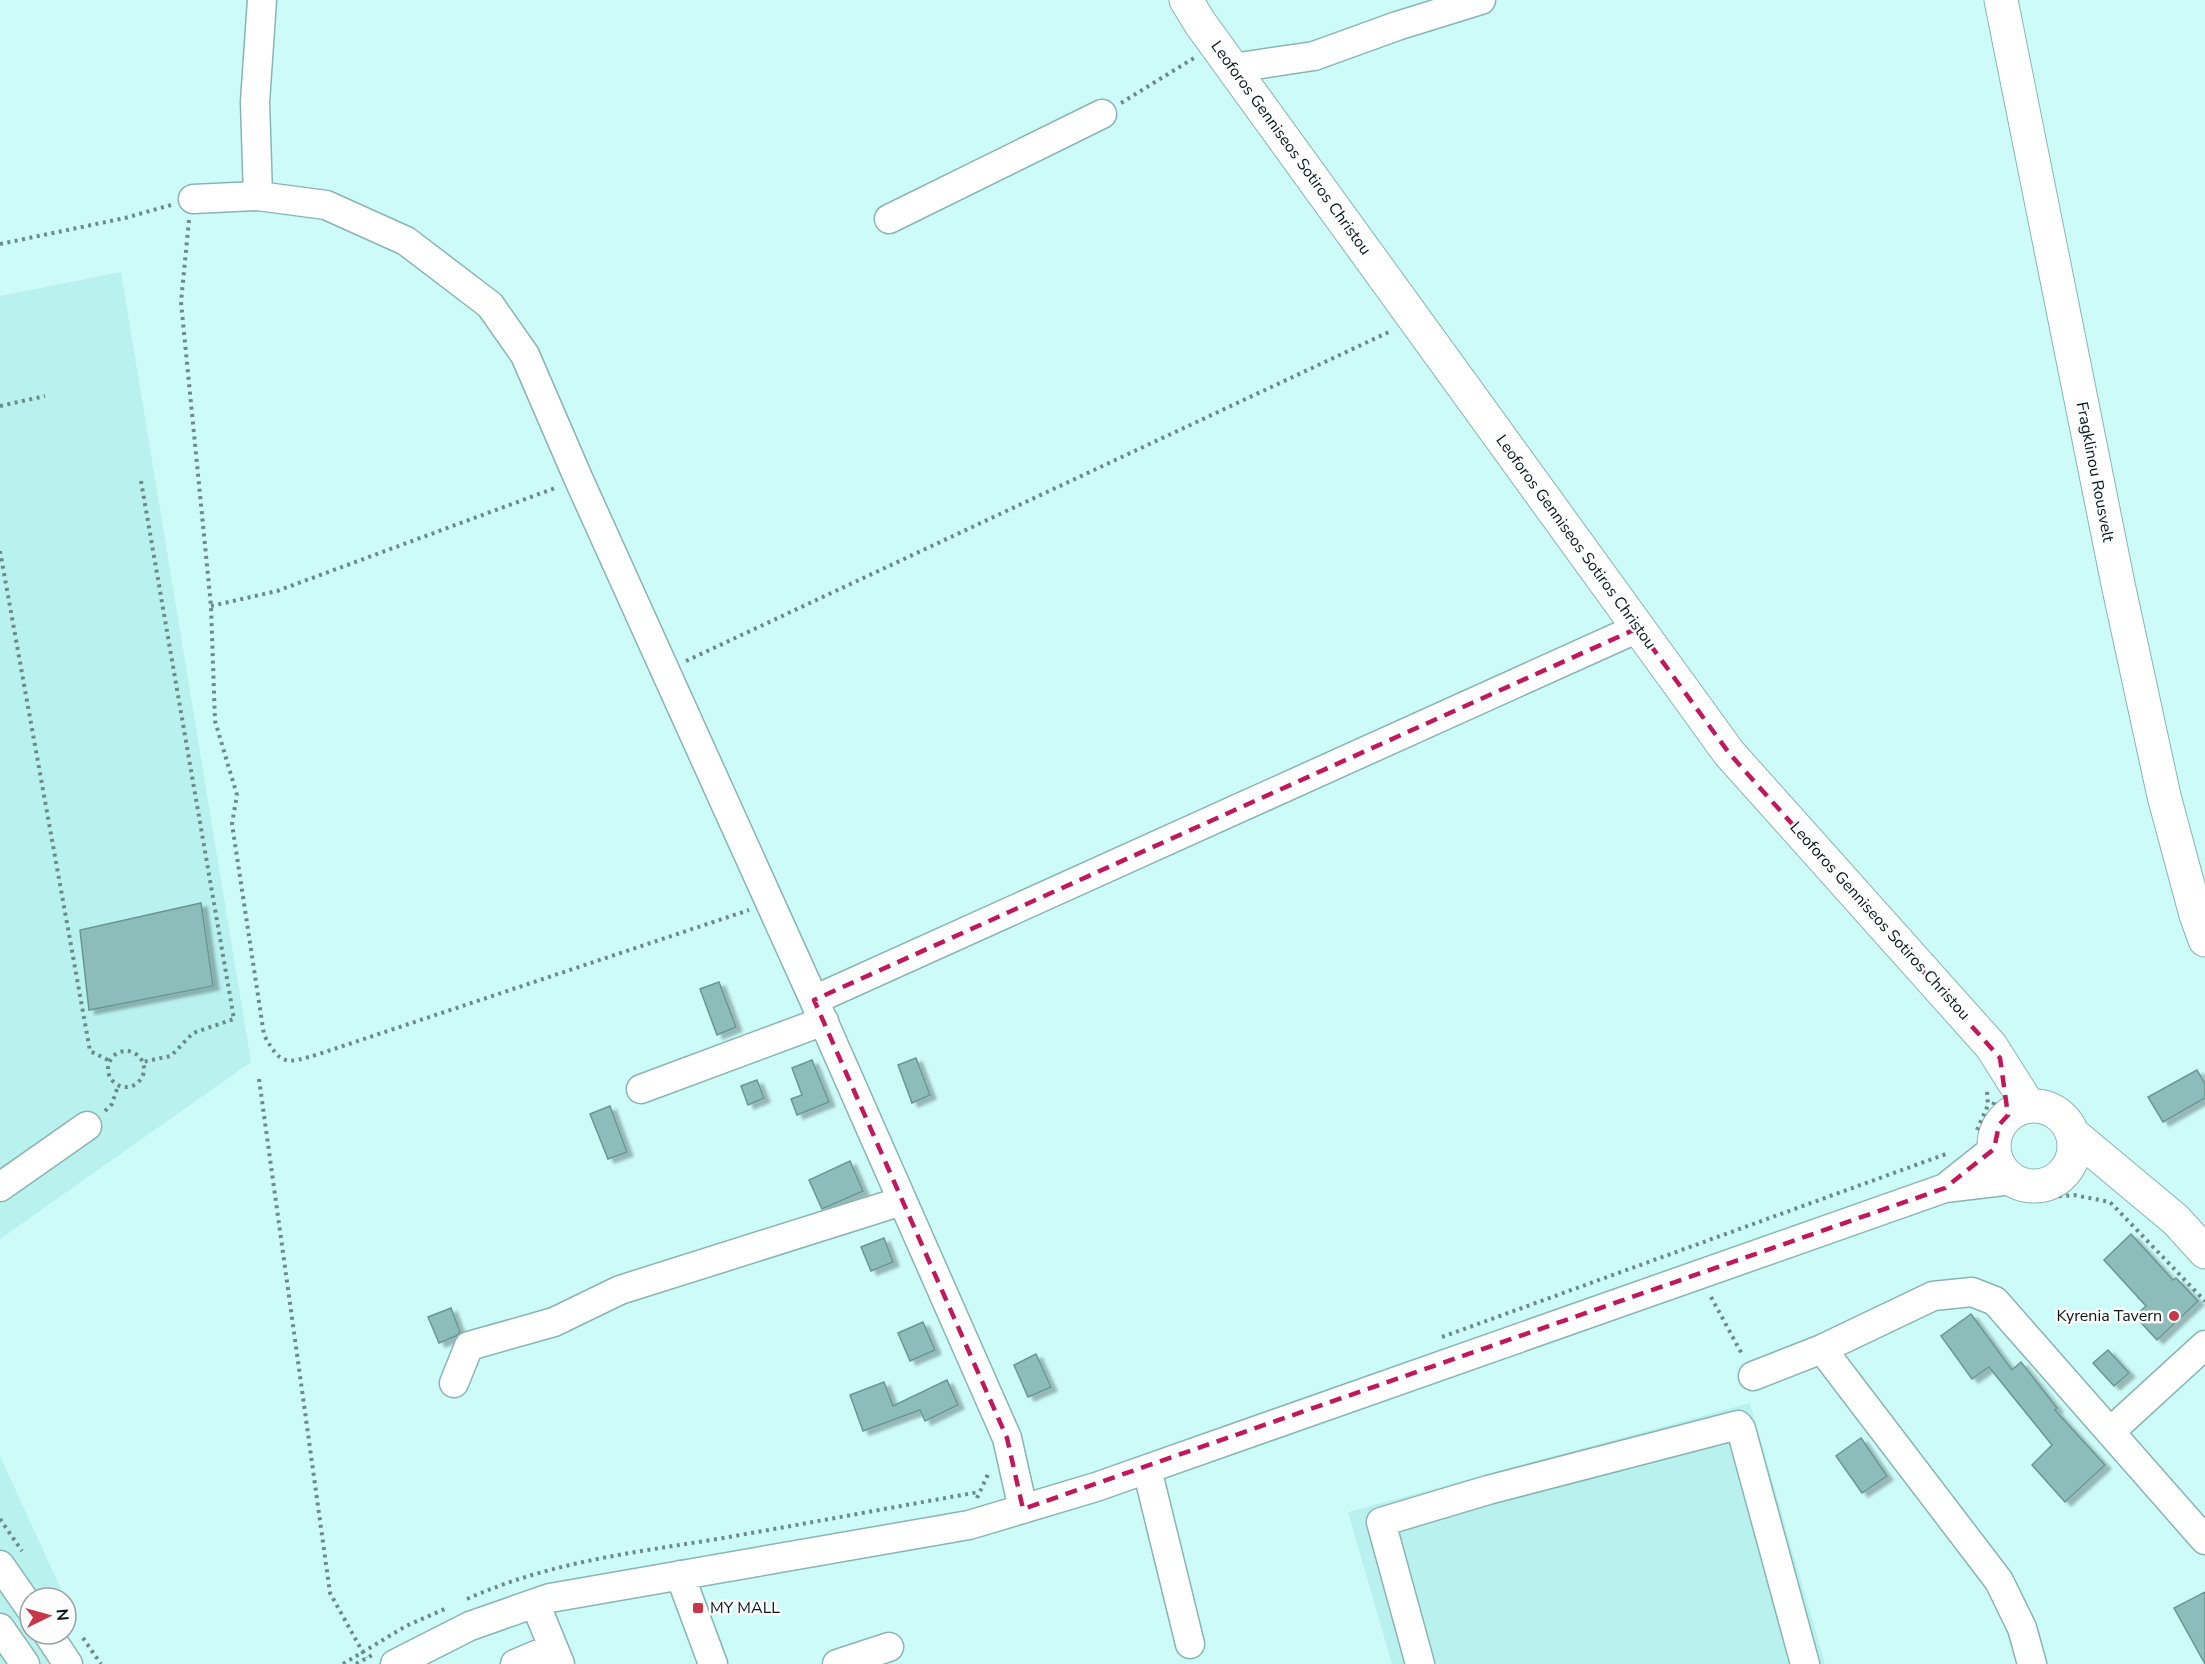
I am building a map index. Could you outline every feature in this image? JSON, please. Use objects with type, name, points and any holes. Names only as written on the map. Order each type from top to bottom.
[{"type":"main road","name":"Leoforos Genniseos Sotiros Christou","points":[[1186,0],[1224,56],[1729,753],[1991,1046],[1993,1072],[2018,1111]]},
{"type":"main road","name":"Fragklinou Rousvelt","points":[[2001,0],[2118,584],[2164,796],[2196,915],[2205,940]]},
{"type":"main road","points":[[2073,1134],[2073,1156],[2063,1174],[2054,1181],[2034,1186],[2017,1187],[2003,1172],[1983,1142],[1995,1136],[1999,1125],[2018,1111],[2040,1106],[2061,1116],[2073,1134],[2176,1220],[2205,1252]]},
{"type":"main road","points":[[2063,1174],[2091,1180],[2124,1198],[2205,1272]]},
{"type":"street","points":[[258,196],[255,102],[262,0]]},
{"type":"street","points":[[1224,56],[1314,56],[1396,26],[1480,0]]},
{"type":"street","points":[[889,219],[1102,114]]},
{"type":"street","points":[[193,199],[258,196],[326,205],[406,241],[490,304],[525,355],[664,671],[819,1010],[1006,1438],[1023,1509]]},
{"type":"street","points":[[641,1089],[819,1010],[1638,628]]},
{"type":"street","points":[[0,1187],[87,1126]]},
{"type":"street","points":[[1945,1188],[1983,1142]]},
{"type":"street","points":[[395,1664],[470,1626],[535,1603],[569,1594],[969,1526],[1096,1487],[1945,1188],[2017,1187]]},
{"type":"street","points":[[454,1383],[469,1346],[554,1322],[620,1290],[902,1201]]},
{"type":"street","points":[[1753,1376],[1822,1349],[1932,1296],[1972,1292],[1995,1301],[2205,1540]]},
{"type":"street","points":[[2110,1432],[2205,1345]]},
{"type":"street","points":[[1822,1349],[1999,1581],[2022,1628],[2032,1664]]},
{"type":"street","points":[[1420,1664],[1381,1522],[1488,1490],[1738,1425],[1741,1429],[1805,1664]]},
{"type":"street","points":[[1147,1469],[1190,1644]]},
{"type":"street","points":[[0,1565],[18,1591]]},
{"type":"street","points":[[680,1575],[713,1664]]},
{"type":"street","points":[[515,1664],[556,1656],[535,1603]]},
{"type":"street","points":[[0,1628],[25,1664]]},
{"type":"street","points":[[56,1646],[69,1664]]},
{"type":"street","points":[[837,1664],[889,1647]]},
{"type":"path","points":[[1102,114],[1224,56]]},
{"type":"path","points":[[0,244],[125,218],[193,199],[185,245],[180,302],[211,606],[215,721],[237,795],[232,824],[264,1035],[275,1055],[292,1062],[319,1054],[769,903]]},
{"type":"path","points":[[664,671],[1416,319]]},
{"type":"path","points":[[0,405],[45,396]]},
{"type":"path","points":[[211,606],[277,591],[579,480]]},
{"type":"path","points":[[141,482],[234,1019],[193,1033],[171,1056],[142,1062]]},
{"type":"path","points":[[0,550],[90,1051],[110,1061]]},
{"type":"path","points":[[124,1051],[135,1054],[142,1062],[143,1074],[140,1080],[136,1084],[118,1086],[110,1078],[108,1066],[110,1061],[118,1053],[124,1051]]},
{"type":"path","points":[[1983,1142],[1978,1129],[1988,1105],[1993,1072]]},
{"type":"path","points":[[259,1079],[330,1593],[366,1658]]},
{"type":"path","points":[[1436,1339],[1917,1166],[1952,1151]]},
{"type":"path","points":[[2017,1187],[2039,1198],[2074,1195],[2110,1202],[2205,1301]]},
{"type":"path","points":[[1706,1288],[1753,1376]]},
{"type":"path","points":[[980,1492],[990,1466]]},
{"type":"highlighted area","points":[[1638,628],[1729,753],[2000,1058],[2008,1115],[1999,1125],[1994,1149],[1945,1188],[1023,1509],[1007,1438],[814,1000]]},
{"type":"shaded area","points":[[121,272],[251,1062],[0,1239],[0,296]]},
{"type":"shaded area","points":[[1750,1403],[1825,1664],[1392,1664],[1348,1512]]},
{"type":"shaded area","points":[[0,1456],[60,1586],[18,1586],[18,1646],[59,1646],[47,1664],[0,1664]]},
{"type":"building","points":[[201,903],[213,986],[89,1010],[80,930]]},
{"type":"building","points":[[719,982],[736,1027],[717,1035],[700,989]]},
{"type":"building","points":[[916,1058],[930,1095],[912,1103],[898,1065]]},
{"type":"building","points":[[812,1060],[829,1102],[797,1115],[791,1099],[802,1095],[792,1068]]},
{"type":"building","points":[[2197,1070],[2205,1084],[2205,1098],[2163,1122],[2148,1097]]},
{"type":"building","points":[[757,1080],[764,1098],[748,1105],[741,1086]]},
{"type":"building","points":[[610,1106],[627,1152],[608,1159],[590,1114]]},
{"type":"building","points":[[850,1161],[863,1191],[822,1209],[809,1180]]},
{"type":"building","points":[[2131,1234],[2173,1280],[2176,1278],[2198,1301],[2157,1340],[2135,1316],[2146,1306],[2104,1260]]},
{"type":"building","points":[[884,1238],[893,1262],[871,1271],[861,1247]]},
{"type":"building","points":[[451,1308],[460,1332],[439,1343],[428,1317]]},
{"type":"building","points":[[1971,1314],[2012,1370],[2021,1362],[2057,1408],[2055,1410],[2105,1465],[2065,1502],[2032,1465],[2052,1445],[1989,1367],[1972,1379],[1941,1336]]},
{"type":"building","points":[[923,1322],[935,1350],[910,1361],[898,1333]]},
{"type":"building","points":[[2108,1350],[2129,1373],[2114,1386],[2093,1363]]},
{"type":"building","points":[[1036,1354],[1051,1387],[1028,1397],[1014,1365]]},
{"type":"building","points":[[947,1380],[958,1405],[925,1421],[920,1410],[863,1431],[850,1395],[884,1382],[893,1406]]},
{"type":"building","points":[[1861,1438],[1887,1476],[1862,1493],[1836,1456]]},
{"type":"building","points":[[2205,1592],[2205,1664],[2174,1608]]},
{"type":"place","name":"Kyrenia Tavern","points":[[2174,1316]]},
{"type":"place","name":"MY MALL","points":[[698,1608]]}]
